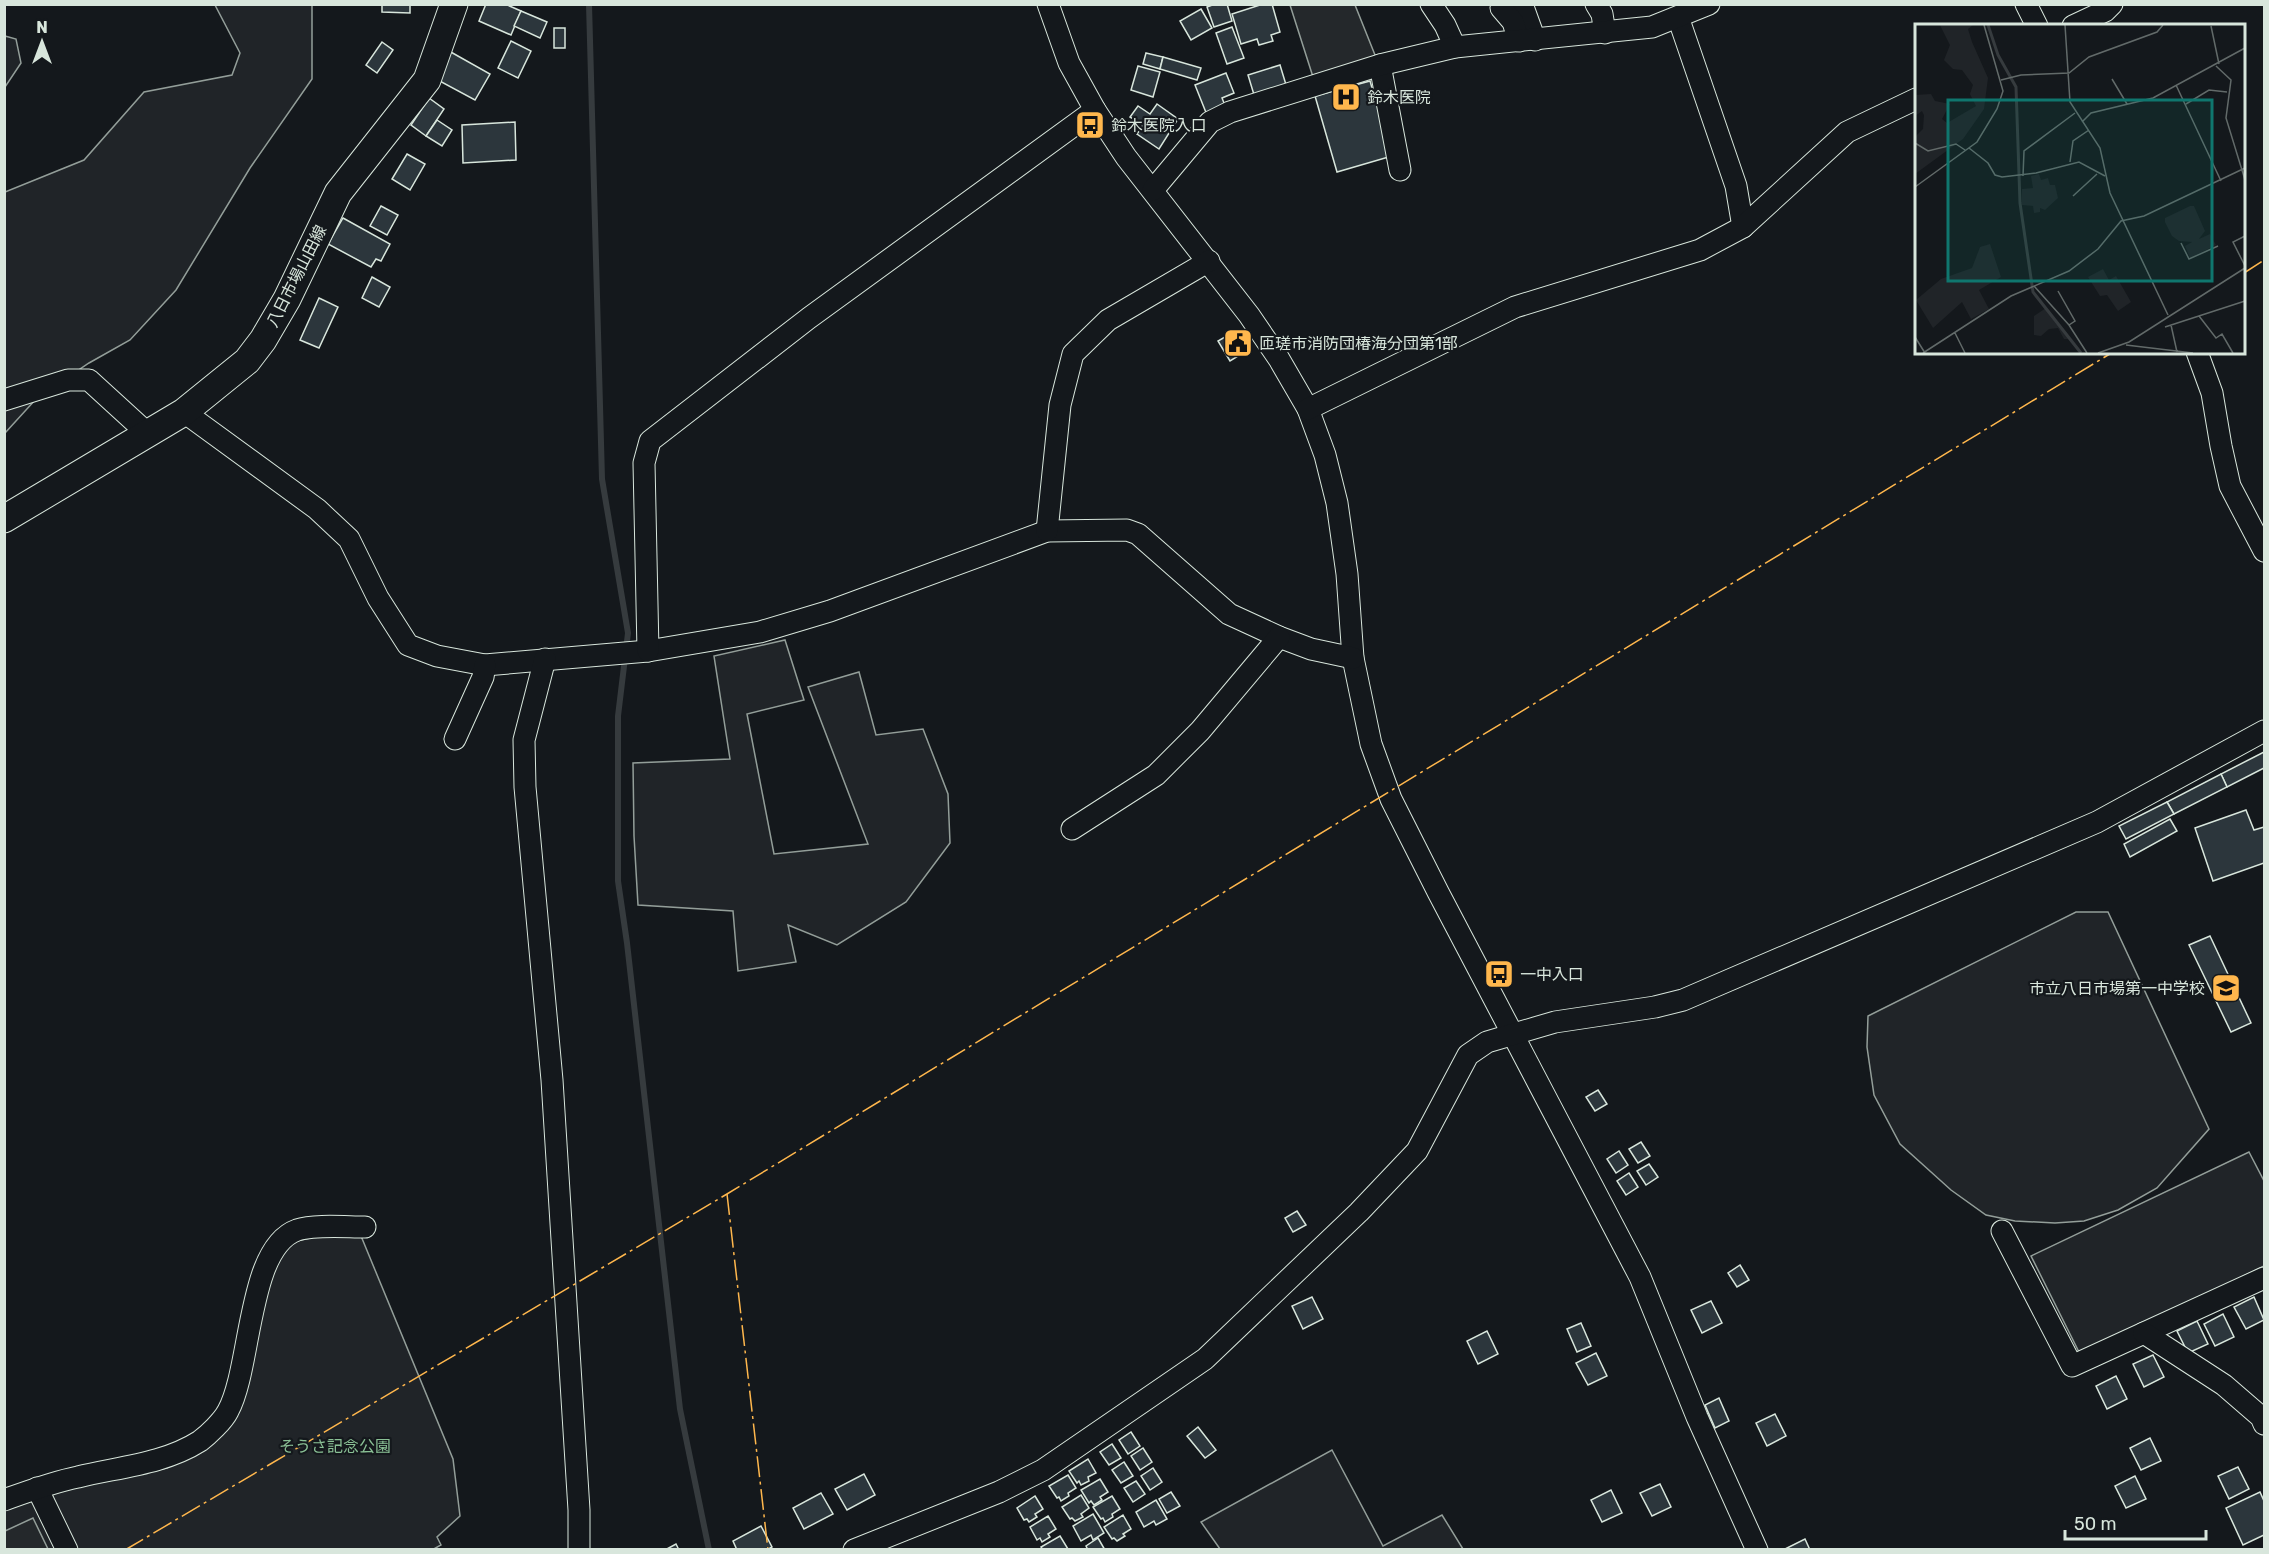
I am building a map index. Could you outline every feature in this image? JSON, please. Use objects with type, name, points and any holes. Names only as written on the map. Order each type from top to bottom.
[{"type":"main road","name":"八日市場山田線","points":[[4,519],[184,412],[247,361],[263,340],[287,299],[338,193],[427,80],[454,4]]},
{"type":"street","points":[[1048,4],[1069,63],[1095,110],[1126,157],[1209,261],[1279,359],[1308,409],[1325,454],[1336,503],[1347,574],[1353,658],[1371,744],[1391,799],[1640,1277],[1697,1417],[1756,1550]]},
{"type":"street","points":[[1431,4],[1445,25],[1455,47]]},
{"type":"street","points":[[1522,4],[1527,40]]},
{"type":"street","points":[[1596,4],[1602,14],[1605,33]]},
{"type":"street","points":[[1153,190],[1210,122],[1230,112],[1380,65],[1455,47],[1652,27],[1709,4]]},
{"type":"street","points":[[2026,4],[2036,24]]},
{"type":"street","points":[[2077,24],[2112,4]]},
{"type":"street","points":[[1501,8],[1527,40]]},
{"type":"street","points":[[1678,17],[1736,186],[1743,227]]},
{"type":"street","points":[[1380,65],[1400,170]]},
{"type":"street","points":[[1308,409],[1515,307],[1700,249],[1743,227],[1847,132],[1915,100]]},
{"type":"street","points":[[648,651],[644,463],[650,441],[818,311],[1095,110]]},
{"type":"street","points":[[1047,531],[1060,405],[1073,354],[1108,320],[1209,261]]},
{"type":"street","points":[[2198,354],[2212,393],[2230,486],[2265,551]]},
{"type":"street","points":[[4,400],[68,380],[89,380],[147,433]]},
{"type":"street","points":[[184,412],[317,509],[349,539],[378,598],[408,645],[437,656],[485,665],[648,651],[760,632],[830,611],[1047,531],[1127,530],[1138,534],[1229,614],[1311,649],[1353,658]]},
{"type":"street","points":[[1072,829],[1156,775],[1200,731],[1279,637]]},
{"type":"street","points":[[545,659],[524,740],[525,787],[562,1209],[579,1510],[579,1550]]},
{"type":"street","points":[[455,739],[483,677],[485,665]]},
{"type":"street","points":[[854,1550],[999,1492],[1043,1470],[1205,1359],[1351,1220],[1418,1151],[1468,1055],[1487,1042],[1555,1022],[1655,1007],[1683,1000],[2097,822],[2265,731]]},
{"type":"street","points":[[4,1500],[75,1477],[159,1460],[201,1440],[228,1412],[240,1378],[264,1268],[276,1244],[297,1230],[322,1227],[365,1227]]},
{"type":"street","points":[[2002,1231],[2072,1366],[2265,1278]]},
{"type":"street","points":[[2144,1333],[2224,1385],[2261,1417],[2265,1424]]},
{"type":"street","points":[[37,1488],[67,1550]]},
{"type":"green space","points":[[215,5],[312,5],[312,79],[250,168],[176,290],[130,340],[89,363],[36,399],[5,433],[5,192],[84,160],[144,92],[232,75],[240,53]]},
{"type":"green space","points":[[5,36],[16,39],[21,63],[5,87]]},
{"type":"green space","points":[[785,640],[804,700],[747,714],[774,854],[868,844],[808,687],[859,672],[876,735],[923,729],[948,794],[950,843],[906,902],[837,945],[788,925],[796,962],[738,971],[733,911],[638,905],[633,763],[730,759],[714,656]]},
{"type":"green space","points":[[2076,912],[2108,912],[2209,1129],[2157,1188],[2118,1210],[2084,1221],[2055,1223],[2015,1221],[1986,1215],[1951,1190],[1900,1144],[1874,1095],[1867,1047],[1868,1016]]},
{"type":"green space","points":[[2249,1152],[2264,1181],[2264,1266],[2081,1356],[2031,1256]]},
{"type":"green space","name":"そうさ記念公園","points":[[319,1236],[361,1236],[453,1459],[460,1516],[437,1537],[441,1545],[432,1550],[5,1550],[5,1509],[59,1489],[167,1468],[211,1445],[275,1261],[293,1242]]},
{"type":"green space","points":[[1332,1450],[1383,1546],[1442,1515],[1463,1549],[1220,1549],[1201,1522]]},
{"type":"shaded area","name":"鈴木医院","points":[[1290,5],[1355,5],[1377,60],[1314,80]]},
{"type":"shaded area","points":[[33,1518],[48,1549],[5,1549],[5,1531]]},
{"type":"building","points":[[382,4],[410,4],[410,13],[382,12]]},
{"type":"building","points":[[486,4],[505,4],[521,11],[511,35],[479,21]]},
{"type":"building","points":[[1227,4],[1232,21],[1214,27],[1207,7]]},
{"type":"building","points":[[1263,4],[1272,4],[1280,32],[1271,35],[1273,41],[1259,45],[1257,39],[1241,44],[1232,14]]},
{"type":"building","points":[[1201,9],[1212,28],[1191,40],[1180,21]]},
{"type":"building","points":[[521,11],[547,22],[540,38],[514,26]]},
{"type":"building","points":[[1232,27],[1244,58],[1227,64],[1216,33]]},
{"type":"building","points":[[554,28],[565,28],[565,48],[554,48]]},
{"type":"building","points":[[511,41],[531,51],[518,78],[498,68]]},
{"type":"building","points":[[382,42],[393,50],[377,73],[366,65]]},
{"type":"building","points":[[449,51],[490,74],[475,100],[434,78]]},
{"type":"building","points":[[1146,53],[1163,57],[1160,69],[1143,64]]},
{"type":"building","points":[[1163,57],[1201,68],[1197,80],[1160,69]]},
{"type":"building","points":[[1280,65],[1287,88],[1255,98],[1248,75]]},
{"type":"building","points":[[1138,66],[1160,72],[1153,97],[1131,90]]},
{"type":"building","points":[[1226,73],[1234,93],[1222,98],[1226,108],[1207,115],[1195,85]]},
{"type":"building","points":[[1370,81],[1392,156],[1337,172],[1315,96]]},
{"type":"building","points":[[429,98],[444,109],[426,136],[411,125]]},
{"type":"building","points":[[1157,104],[1178,119],[1159,149],[1137,134],[1143,125],[1130,117],[1138,106],[1150,114]]},
{"type":"building","points":[[437,120],[452,130],[442,146],[426,136]]},
{"type":"building","points":[[515,122],[516,160],[463,163],[462,125]]},
{"type":"building","points":[[407,154],[425,164],[410,190],[392,179]]},
{"type":"building","points":[[381,206],[398,215],[387,235],[370,226]]},
{"type":"building","points":[[343,218],[390,244],[381,261],[376,259],[371,267],[328,244]]},
{"type":"building","points":[[372,277],[390,287],[379,307],[362,298]]},
{"type":"building","points":[[319,298],[338,307],[319,348],[300,340]]},
{"type":"building","points":[[1237,330],[1248,350],[1230,361],[1218,341]]},
{"type":"building","points":[[2264,752],[2264,768],[2227,787],[2221,774]]},
{"type":"building","points":[[2221,774],[2227,787],[2174,814],[2167,802]]},
{"type":"building","points":[[2167,802],[2174,814],[2126,839],[2119,826]]},
{"type":"building","points":[[2246,810],[2254,830],[2264,827],[2264,863],[2213,881],[2195,828]]},
{"type":"building","points":[[2170,819],[2177,831],[2130,857],[2124,844]]},
{"type":"building","points":[[2210,936],[2251,1023],[2231,1032],[2189,945]]},
{"type":"building","points":[[1598,1090],[1607,1104],[1595,1111],[1586,1097]]},
{"type":"building","points":[[1641,1142],[1650,1156],[1638,1163],[1629,1149]]},
{"type":"building","points":[[1619,1151],[1628,1165],[1616,1173],[1607,1159]]},
{"type":"building","points":[[1649,1164],[1658,1177],[1646,1185],[1637,1171]]},
{"type":"building","points":[[1629,1173],[1638,1187],[1626,1195],[1617,1181]]},
{"type":"building","points":[[1297,1211],[1306,1225],[1293,1232],[1285,1218]]},
{"type":"building","points":[[1740,1265],[1749,1280],[1737,1287],[1728,1273]]},
{"type":"building","points":[[1312,1297],[1323,1319],[1303,1329],[1292,1306]]},
{"type":"building","points":[[2254,1297],[2264,1320],[2246,1329],[2234,1307]]},
{"type":"building","points":[[1711,1301],[1722,1323],[1702,1333],[1691,1310]]},
{"type":"building","points":[[2223,1314],[2234,1337],[2215,1346],[2204,1324]]},
{"type":"building","points":[[2197,1321],[2208,1344],[2188,1353],[2177,1331]]},
{"type":"building","points":[[1581,1323],[1591,1346],[1577,1352],[1567,1329]]},
{"type":"building","points":[[1487,1331],[1498,1354],[1478,1364],[1467,1341]]},
{"type":"building","points":[[1596,1353],[1607,1376],[1588,1385],[1576,1363]]},
{"type":"building","points":[[2153,1355],[2164,1377],[2144,1387],[2133,1364]]},
{"type":"building","points":[[2116,1376],[2127,1399],[2107,1409],[2096,1386]]},
{"type":"building","points":[[1719,1398],[1729,1421],[1715,1428],[1705,1405]]},
{"type":"building","points":[[1775,1414],[1786,1436],[1767,1446],[1756,1423]]},
{"type":"building","points":[[1198,1427],[1216,1450],[1205,1458],[1187,1436]]},
{"type":"building","points":[[1131,1432],[1140,1446],[1128,1454],[1119,1440]]},
{"type":"building","points":[[2150,1438],[2161,1461],[2141,1470],[2130,1448]]},
{"type":"building","points":[[1112,1444],[1121,1458],[1109,1465],[1100,1452]]},
{"type":"building","points":[[1143,1448],[1152,1462],[1140,1470],[1131,1456]]},
{"type":"building","points":[[1088,1459],[1096,1473],[1088,1477],[1089,1481],[1081,1485],[1069,1471]]},
{"type":"building","points":[[1124,1462],[1133,1476],[1121,1483],[1112,1470]]},
{"type":"building","points":[[2238,1467],[2249,1489],[2229,1499],[2218,1476]]},
{"type":"building","points":[[1153,1468],[1162,1482],[1150,1490],[1141,1476]]},
{"type":"building","points":[[864,1474],[875,1495],[847,1510],[835,1489]]},
{"type":"building","points":[[1068,1475],[1076,1488],[1061,1501],[1049,1486]]},
{"type":"building","points":[[2135,1476],[2146,1499],[2126,1508],[2115,1486]]},
{"type":"building","points":[[1100,1479],[1108,1492],[1094,1505],[1091,1501],[1089,1503],[1081,1490]]},
{"type":"building","points":[[1136,1481],[1145,1494],[1133,1502],[1124,1488]]},
{"type":"building","points":[[1660,1484],[1671,1507],[1652,1516],[1640,1493]]},
{"type":"building","points":[[1611,1490],[1622,1513],[1602,1522],[1591,1500]]},
{"type":"building","points":[[1171,1492],[1180,1506],[1167,1513],[1159,1499]]},
{"type":"building","points":[[2260,1492],[2264,1501],[2264,1535],[2243,1545],[2226,1508]]},
{"type":"building","points":[[821,1493],[833,1514],[804,1529],[793,1508]]},
{"type":"building","points":[[1081,1495],[1089,1508],[1081,1514],[1083,1517],[1075,1521],[1070,1519],[1062,1507]]},
{"type":"building","points":[[1035,1496],[1043,1509],[1029,1522],[1027,1519],[1024,1520],[1017,1508]]},
{"type":"building","points":[[1112,1496],[1120,1509],[1105,1522],[1093,1507]]},
{"type":"building","points":[[1156,1500],[1167,1519],[1156,1525],[1154,1521],[1144,1527],[1136,1512]]},
{"type":"building","points":[[1093,1514],[1104,1533],[1093,1540],[1091,1535],[1081,1541],[1073,1526]]},
{"type":"building","points":[[1123,1515],[1131,1529],[1117,1541],[1112,1539],[1104,1527]]},
{"type":"building","points":[[1048,1516],[1056,1529],[1042,1542],[1040,1538],[1037,1540],[1030,1527]]},
{"type":"building","points":[[761,1526],[772,1547],[767,1550],[737,1550],[733,1541]]},
{"type":"building","points":[[1060,1536],[1068,1549],[1043,1550],[1041,1547]]},
{"type":"building","points":[[1098,1538],[1105,1550],[1088,1550],[1086,1546]]},
{"type":"building","points":[[1805,1539],[1810,1550],[1785,1549]]},
{"type":"building","points":[[676,1544],[679,1550],[665,1550]]},
{"type":"waterway","points":[[589,4],[602,479],[628,633],[618,716],[618,881],[680,1409],[709,1550]]},
{"type":"power","points":[[2245,272],[2264,260]]},
{"type":"power","points":[[125,1550],[727,1194],[2110,354]]},
{"type":"power","points":[[727,1194],[768,1550]]},
{"type":"place","name":"鈴木医院","points":[[1346,97]]},
{"type":"place","name":"鈴木医院入口","points":[[1090,125]]},
{"type":"place","name":"匝瑳市消防団椿海分団第1部","points":[[1238,343]]},
{"type":"place","name":"一中入口","points":[[1499,974]]},
{"type":"place","name":"市立八日市場第一中学校","points":[[2226,988]]}]
